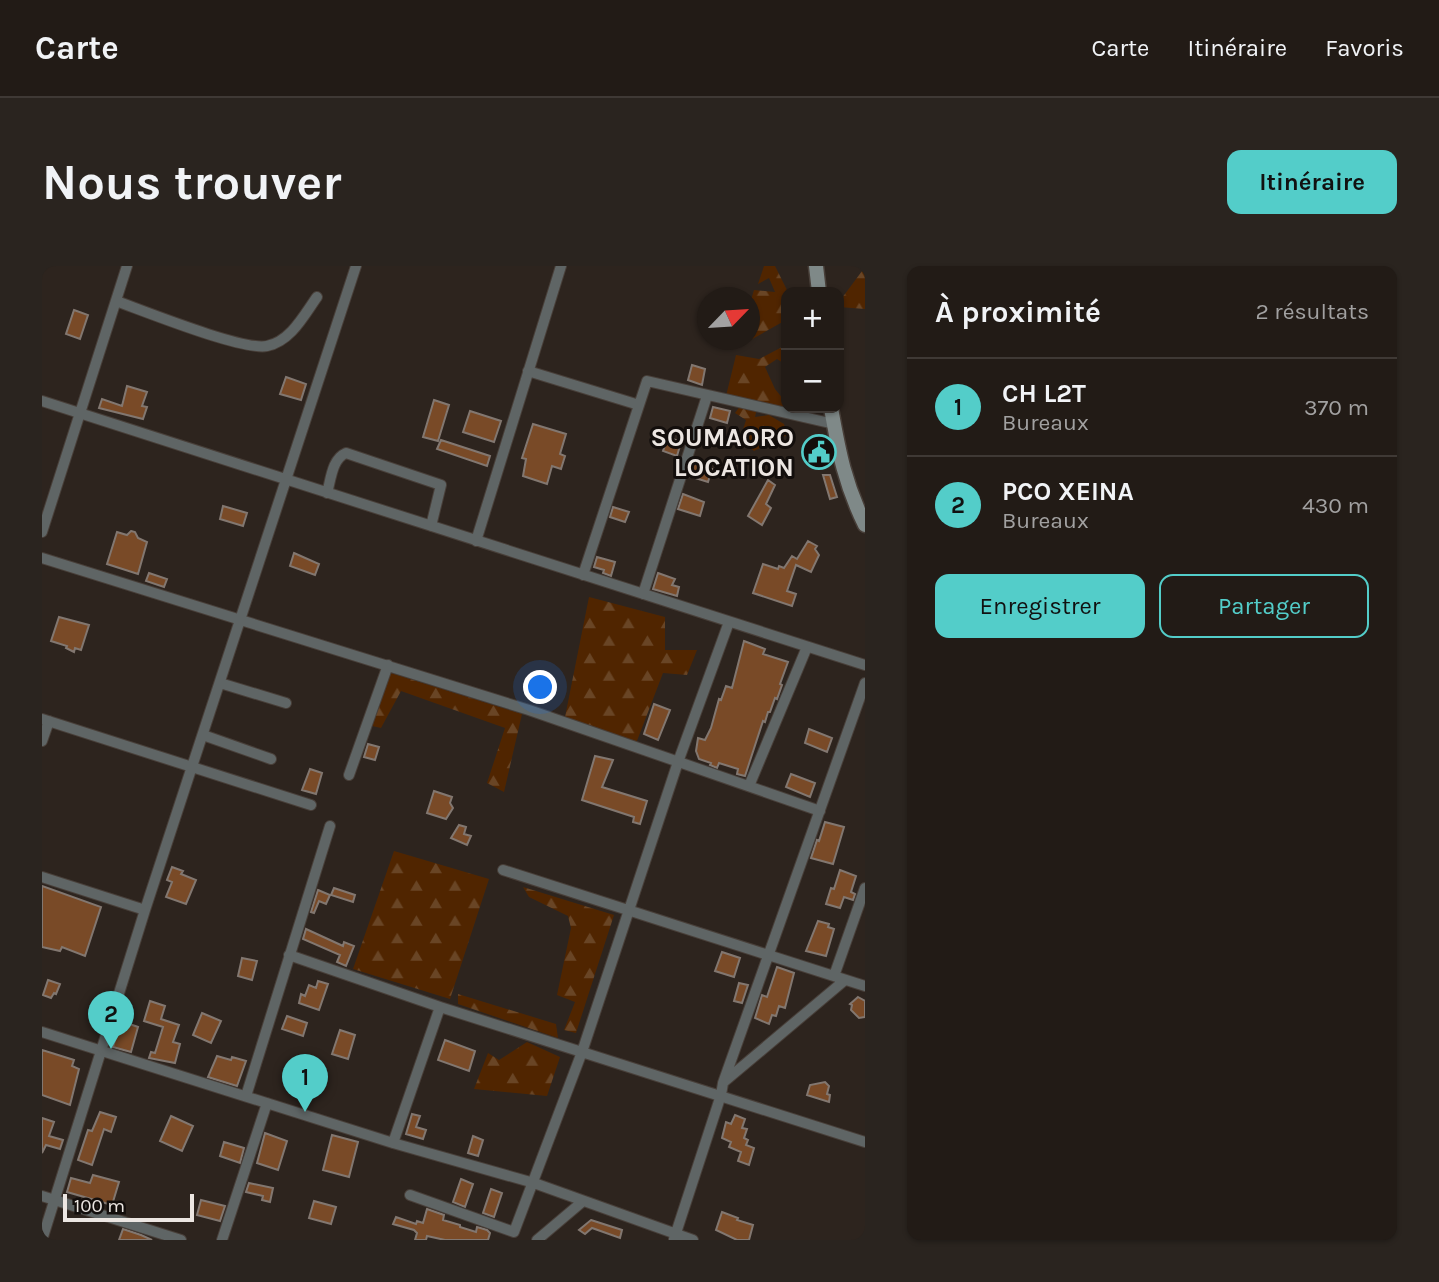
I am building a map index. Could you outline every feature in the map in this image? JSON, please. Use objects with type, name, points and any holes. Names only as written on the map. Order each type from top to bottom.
[{"type":"main road","points":[[816,266],[818,287]]},
{"type":"main road","points":[[832,413],[843,472],[865,525]]},
{"type":"street","points":[[42,530],[127,266]]},
{"type":"street","points":[[42,1240],[145,910],[356,266]]},
{"type":"street","points":[[476,541],[561,266]]},
{"type":"street","points":[[116,301],[235,342],[267,346],[293,330],[317,298]]},
{"type":"street","points":[[528,371],[639,405]]},
{"type":"street","points":[[583,575],[647,381],[834,424]]},
{"type":"street","points":[[643,594],[707,396]]},
{"type":"street","points":[[42,401],[865,665]]},
{"type":"street","points":[[327,493],[335,461],[346,453],[440,485],[431,526]]},
{"type":"street","points":[[42,558],[529,710],[820,811]]},
{"type":"street","points":[[410,1195],[514,1232],[582,1052],[678,762],[729,622]]},
{"type":"street","points":[[749,786],[807,647]]},
{"type":"street","points":[[349,775],[388,665]]},
{"type":"street","points":[[220,683],[286,703]]},
{"type":"street","points":[[674,1237],[723,1083],[865,683]]},
{"type":"street","points":[[42,741],[45,720],[312,805]]},
{"type":"street","points":[[203,735],[271,759]]},
{"type":"street","points":[[246,1097],[330,826]]},
{"type":"street","points":[[503,870],[865,986]]},
{"type":"street","points":[[42,877],[145,910]]},
{"type":"street","points":[[834,976],[865,888]]},
{"type":"street","points":[[289,954],[440,1007],[865,1142]]},
{"type":"street","points":[[723,1083],[845,980]]},
{"type":"street","points":[[393,1143],[440,1007]]},
{"type":"street","points":[[42,1032],[393,1143],[534,1183],[674,1237],[693,1240]]},
{"type":"street","points":[[222,1240],[267,1103]]},
{"type":"street","points":[[42,1196],[181,1240]]},
{"type":"street","points":[[537,1240],[582,1202]]},
{"type":"green space","points":[[764,266],[775,266],[786,287],[781,287],[781,323],[760,335],[760,291],[775,292],[769,278],[758,284]]},
{"type":"green space","points":[[865,267],[865,309],[844,307],[844,295]]},
{"type":"green space","points":[[781,348],[781,362],[777,359],[765,367],[781,396],[781,411],[758,404],[755,417],[769,415],[784,424],[787,435],[754,451],[740,439],[746,420],[735,413],[741,405],[726,396],[736,355],[759,359]]},
{"type":"green space","points":[[589,597],[665,617],[665,650],[697,650],[687,675],[663,673],[635,746],[564,722]]},
{"type":"green space","points":[[391,673],[522,714],[504,792],[487,783],[505,728],[401,691],[381,728],[368,725]]},
{"type":"green space","points":[[394,851],[489,879],[450,999],[353,969]]},
{"type":"green space","points":[[523,887],[614,915],[576,1033],[564,1030],[575,1002],[557,995],[571,928],[568,916],[529,897]]},
{"type":"green space","points":[[458,994],[556,1024],[558,1038],[458,1004]]},
{"type":"green space","points":[[527,1042],[560,1057],[547,1096],[474,1089],[488,1053],[499,1060]]},
{"type":"building","points":[[74,310],[88,315],[80,339],[66,334]]},
{"type":"building","points":[[692,365],[705,369],[702,385],[688,380]]},
{"type":"building","points":[[286,377],[306,384],[301,400],[280,394]]},
{"type":"building","points":[[127,386],[147,392],[142,406],[147,407],[143,419],[99,408],[102,399],[122,406]]},
{"type":"building","points":[[434,400],[449,405],[438,441],[423,437]]},
{"type":"building","points":[[713,407],[730,411],[727,423],[710,418]]},
{"type":"building","points":[[470,411],[501,421],[494,442],[463,432]]},
{"type":"building","points":[[533,424],[566,434],[560,454],[565,456],[561,469],[552,466],[547,484],[523,476],[526,459],[522,458]]},
{"type":"building","points":[[668,437],[681,442],[677,456],[663,451]]},
{"type":"building","points":[[441,440],[490,456],[487,466],[437,449]]},
{"type":"building","points":[[693,463],[712,469],[708,482],[689,476]]},
{"type":"building","points":[[823,475],[830,475],[837,497],[830,499]]},
{"type":"building","points":[[768,480],[775,485],[766,504],[771,508],[762,525],[748,516]]},
{"type":"building","points":[[683,494],[704,502],[700,516],[678,509]]},
{"type":"building","points":[[223,506],[247,513],[243,526],[220,519]]},
{"type":"building","points":[[613,507],[629,512],[625,522],[610,517]]},
{"type":"building","points":[[131,531],[147,542],[138,574],[107,564],[117,532],[127,535]]},
{"type":"building","points":[[808,541],[817,546],[815,549],[819,555],[811,572],[796,565],[787,591],[796,594],[792,606],[753,593],[763,564],[778,569],[779,566],[784,568],[792,556],[797,559]]},
{"type":"building","points":[[294,553],[319,564],[315,575],[290,566]]},
{"type":"building","points":[[597,557],[615,562],[611,576],[594,567]]},
{"type":"building","points":[[149,573],[167,579],[164,587],[146,581]]},
{"type":"building","points":[[658,573],[675,579],[672,585],[679,587],[677,596],[653,589]]},
{"type":"building","points":[[59,617],[89,625],[81,650],[75,648],[74,652],[66,648],[67,646],[51,641]]},
{"type":"building","points":[[744,641],[765,649],[763,654],[788,662],[777,699],[775,698],[765,722],[763,721],[745,776],[737,774],[738,769],[719,763],[717,768],[710,765],[711,763],[699,759],[696,751],[698,738],[705,740],[711,728],[719,699],[721,700],[726,686],[732,688]]},
{"type":"building","points":[[654,704],[670,710],[658,740],[644,734]]},
{"type":"building","points":[[809,729],[832,738],[827,752],[805,743]]},
{"type":"building","points":[[368,744],[379,747],[375,760],[364,757]]},
{"type":"building","points":[[595,756],[613,760],[602,787],[647,801],[640,824],[633,822],[634,817],[582,800]]},
{"type":"building","points":[[310,769],[322,773],[316,794],[302,790]]},
{"type":"building","points":[[791,774],[815,783],[810,797],[786,787]]},
{"type":"building","points":[[434,791],[452,797],[450,803],[453,808],[446,819],[427,813]]},
{"type":"building","points":[[825,822],[844,827],[833,864],[811,858]]},
{"type":"building","points":[[459,825],[466,827],[464,834],[471,836],[467,845],[451,838]]},
{"type":"building","points":[[172,867],[196,880],[186,904],[166,897],[172,882],[167,880]]},
{"type":"building","points":[[840,870],[856,876],[851,892],[855,894],[853,900],[844,897],[840,908],[826,904]]},
{"type":"building","points":[[42,886],[101,907],[85,956],[62,947],[60,951],[42,947]]},
{"type":"building","points":[[334,888],[355,895],[353,902],[331,895]]},
{"type":"building","points":[[318,890],[330,895],[326,904],[319,901],[314,913],[311,912]]},
{"type":"building","points":[[818,921],[829,924],[828,927],[834,929],[826,956],[806,951]]},
{"type":"building","points":[[306,929],[343,946],[344,942],[354,946],[346,966],[337,962],[340,955],[303,939]]},
{"type":"building","points":[[722,952],[740,958],[734,977],[715,971]]},
{"type":"building","points":[[242,958],[257,961],[252,980],[238,976]]},
{"type":"building","points":[[777,967],[794,973],[785,1008],[779,1006],[776,1016],[772,1015],[769,1024],[755,1018],[762,995],[767,997]]},
{"type":"building","points":[[48,980],[60,984],[51,998],[43,995]]},
{"type":"building","points":[[318,981],[328,984],[319,1010],[299,1003],[301,994],[305,996],[309,985],[316,988]]},
{"type":"building","points":[[739,983],[748,985],[742,1003],[734,1001]]},
{"type":"building","points":[[858,997],[865,1001],[865,1017],[859,1018],[851,1010],[850,1004]]},
{"type":"building","points":[[150,1001],[165,1006],[161,1019],[179,1025],[173,1042],[180,1044],[175,1063],[149,1058],[151,1052],[155,1053],[163,1027],[144,1021]]},
{"type":"building","points":[[202,1013],[221,1021],[211,1043],[193,1035]]},
{"type":"building","points":[[287,1016],[307,1023],[303,1036],[282,1029]]},
{"type":"building","points":[[121,1021],[138,1027],[131,1052],[113,1047]]},
{"type":"building","points":[[340,1030],[355,1035],[348,1059],[332,1054]]},
{"type":"building","points":[[445,1040],[475,1051],[469,1071],[438,1060]]},
{"type":"building","points":[[42,1050],[74,1060],[72,1066],[79,1069],[70,1105],[42,1095]]},
{"type":"building","points":[[217,1056],[246,1061],[237,1086],[208,1077]]},
{"type":"building","points":[[825,1082],[829,1086],[829,1102],[807,1095],[810,1085]]},
{"type":"building","points":[[100,1112],[116,1117],[111,1132],[104,1129],[92,1165],[78,1160],[88,1130],[92,1131]]},
{"type":"building","points":[[412,1114],[420,1116],[416,1127],[426,1130],[423,1139],[406,1134]]},
{"type":"building","points":[[735,1115],[745,1119],[742,1128],[747,1129],[744,1138],[748,1140],[746,1145],[754,1148],[749,1165],[738,1161],[741,1152],[729,1147],[731,1142],[722,1138],[726,1122],[731,1124]]},
{"type":"building","points":[[171,1116],[193,1126],[182,1151],[160,1141]]},
{"type":"building","points":[[42,1118],[54,1122],[49,1136],[63,1140],[60,1149],[46,1145],[42,1153]]},
{"type":"building","points":[[265,1133],[287,1141],[278,1170],[257,1163]]},
{"type":"building","points":[[332,1135],[358,1142],[349,1177],[323,1170]]},
{"type":"building","points":[[473,1136],[483,1140],[478,1156],[468,1153]]},
{"type":"building","points":[[224,1142],[244,1148],[240,1163],[220,1156]]},
{"type":"building","points":[[93,1175],[119,1182],[112,1205],[67,1192],[71,1178],[90,1183]]},
{"type":"building","points":[[461,1179],[473,1184],[465,1207],[453,1202]]},
{"type":"building","points":[[249,1183],[273,1188],[270,1202],[262,1200],[263,1196],[246,1192]]},
{"type":"building","points":[[491,1189],[502,1193],[494,1217],[483,1213]]},
{"type":"building","points":[[201,1200],[225,1206],[220,1221],[197,1215]]},
{"type":"building","points":[[314,1201],[336,1207],[331,1224],[309,1218]]},
{"type":"building","points":[[427,1209],[444,1215],[443,1220],[460,1227],[476,1232],[477,1227],[487,1230],[490,1233],[488,1240],[445,1240],[427,1236],[426,1240],[415,1240],[417,1233],[414,1230],[393,1224],[396,1217],[416,1224],[417,1221],[423,1223]]},
{"type":"building","points":[[722,1212],[753,1225],[749,1240],[737,1240],[716,1230]]},
{"type":"building","points":[[591,1220],[622,1230],[620,1238],[592,1228],[585,1234],[579,1230]]},
{"type":"building","points":[[123,1229],[141,1235],[152,1240],[119,1240]]},
{"type":"place","name":"SOUMAORO LOCATION","points":[[819,452]]},
{"type":"place","name":"PCO XEINA","points":[[111,1049]]},
{"type":"place","name":"CH L2T","points":[[305,1112]]}]
